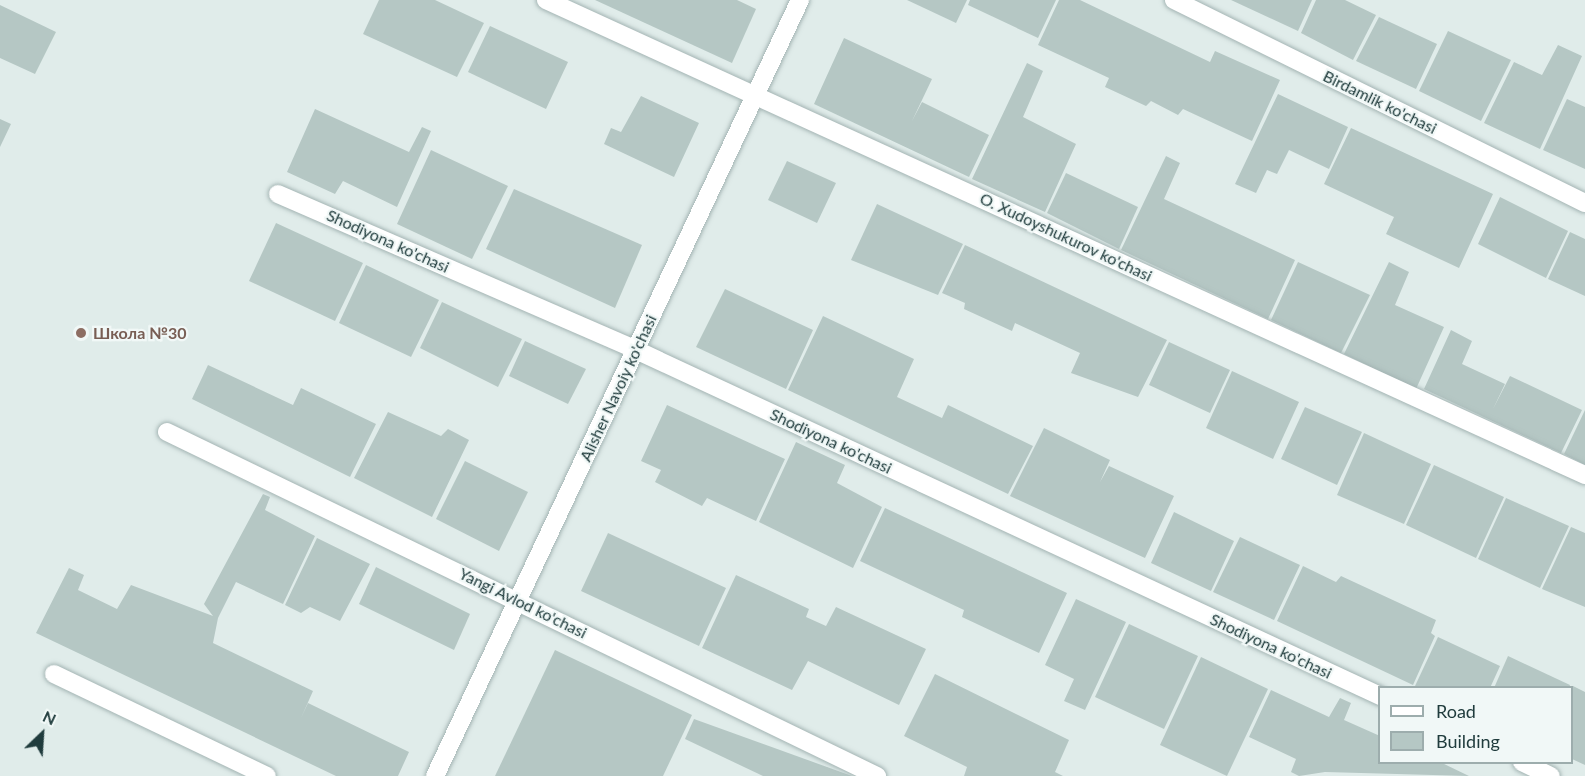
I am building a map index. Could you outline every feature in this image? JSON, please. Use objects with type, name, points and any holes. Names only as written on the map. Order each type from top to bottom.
[{"type":"street","name":"O. Xudoyshukurov ko'chasi","points":[[546,0],[756,94],[1585,475]]},
{"type":"street","name":"Alisher Navoiy ko'chasi","points":[[435,776],[800,0]]},
{"type":"street","name":"Birdamlik ko'chasi","points":[[1174,0],[1585,203]]},
{"type":"street","name":"Shodiyona ko'chasi","points":[[278,194],[636,350],[1378,695]]},
{"type":"street","name":"Yangi Avlod ko'chasi","points":[[167,432],[518,600],[877,776]]},
{"type":"street","points":[[54,674],[267,776]]},
{"type":"street","points":[[1526,764],[1551,776]]},
{"type":"building","points":[[379,0],[435,0],[484,23],[457,77],[363,34]]},
{"type":"building","points":[[595,0],[737,0],[756,9],[732,63]]},
{"type":"building","points":[[907,0],[967,0],[956,23]]},
{"type":"building","points":[[970,0],[1056,0],[1038,38],[968,5]]},
{"type":"building","points":[[1059,0],[1080,0],[1210,62],[1215,51],[1280,80],[1252,141],[1183,109],[1178,115],[1151,101],[1146,106],[1105,87],[1109,78],[1038,45]]},
{"type":"building","points":[[1231,0],[1312,0],[1298,31]]},
{"type":"building","points":[[1316,0],[1345,0],[1376,15],[1353,60],[1301,33]]},
{"type":"building","points":[[0,5],[56,32],[35,74],[0,58]]},
{"type":"building","points":[[1379,17],[1437,44],[1416,89],[1356,61]]},
{"type":"building","points":[[490,26],[568,62],[546,109],[468,72]]},
{"type":"building","points":[[1448,31],[1511,60],[1481,121],[1419,91]]},
{"type":"building","points":[[844,38],[932,79],[912,121],[922,102],[989,135],[969,177],[814,104]]},
{"type":"building","points":[[1558,45],[1582,56],[1540,149],[1484,123],[1514,62],[1542,75]]},
{"type":"building","points":[[1027,63],[1043,71],[1023,117],[1076,144],[1045,212],[972,179]]},
{"type":"building","points":[[1278,94],[1348,127],[1329,169],[1289,150],[1277,174],[1267,170],[1256,193],[1235,184]]},
{"type":"building","points":[[641,96],[699,123],[674,177],[604,144],[611,128],[621,132]]},
{"type":"building","points":[[1567,99],[1585,107],[1585,169],[1543,150]]},
{"type":"building","points":[[315,109],[409,152],[422,127],[431,131],[397,207],[343,181],[335,194],[287,172]]},
{"type":"building","points":[[0,119],[11,124],[0,147]]},
{"type":"building","points":[[1351,128],[1493,194],[1459,268],[1386,234],[1394,217],[1324,184]]},
{"type":"building","points":[[431,150],[508,186],[472,259],[397,224]]},
{"type":"building","points":[[1166,156],[1180,163],[1164,199],[1295,260],[1268,319],[1121,250]]},
{"type":"building","points":[[787,161],[836,183],[817,223],[768,200]]},
{"type":"building","points":[[1066,173],[1138,207],[1119,249],[1047,213]]},
{"type":"building","points":[[514,189],[642,245],[615,308],[486,249]]},
{"type":"building","points":[[1500,197],[1568,231],[1546,278],[1478,244]]},
{"type":"building","points":[[877,204],[963,244],[938,295],[851,260]]},
{"type":"building","points":[[276,223],[363,263],[335,321],[249,281]]},
{"type":"building","points":[[1570,232],[1585,239],[1585,296],[1548,279]]},
{"type":"building","points":[[965,245],[1167,340],[1138,397],[1071,373],[1080,353],[1015,323],[1012,331],[964,309],[965,303],[942,293]]},
{"type":"building","points":[[1298,262],[1370,295],[1341,353],[1271,320]]},
{"type":"building","points":[[1389,262],[1409,272],[1395,305],[1444,327],[1416,389],[1344,354]]},
{"type":"building","points":[[366,265],[439,300],[411,357],[339,323]]},
{"type":"building","points":[[725,289],[813,330],[786,389],[696,347]]},
{"type":"building","points":[[442,302],[522,339],[498,387],[420,348]]},
{"type":"building","points":[[823,316],[914,359],[897,397],[942,418],[948,405],[1033,446],[1008,494],[788,390]]},
{"type":"building","points":[[1451,330],[1472,341],[1462,364],[1505,384],[1493,409],[1510,376],[1582,410],[1561,453],[1424,389]]},
{"type":"building","points":[[525,341],[586,369],[568,404],[509,376]]},
{"type":"building","points":[[1169,342],[1230,370],[1210,413],[1149,385]]},
{"type":"building","points":[[208,365],[293,405],[301,388],[376,424],[350,477],[192,399]]},
{"type":"building","points":[[1232,371],[1299,402],[1273,459],[1206,428]]},
{"type":"building","points":[[667,405],[785,459],[756,521],[707,498],[702,506],[655,482],[661,470],[641,461]]},
{"type":"building","points":[[1305,407],[1362,432],[1337,485],[1281,459]]},
{"type":"building","points":[[1585,410],[1585,465],[1564,454]]},
{"type":"building","points":[[388,412],[441,436],[448,429],[469,440],[432,517],[354,478]]},
{"type":"building","points":[[1044,428],[1110,460],[1100,482],[1109,466],[1174,496],[1145,558],[1010,496]]},
{"type":"building","points":[[1364,433],[1431,464],[1404,524],[1337,495]]},
{"type":"building","points":[[796,442],[845,465],[837,483],[882,507],[853,568],[759,522]]},
{"type":"building","points":[[465,461],[528,492],[499,551],[436,519]]},
{"type":"building","points":[[1434,465],[1504,497],[1476,558],[1406,525]]},
{"type":"building","points":[[263,494],[270,497],[265,510],[315,536],[283,604],[236,582],[218,618],[213,643],[313,691],[301,718],[308,703],[409,752],[398,776],[336,776],[36,633],[69,568],[84,575],[78,590],[117,609],[131,585],[213,616],[204,604]]},
{"type":"building","points":[[1506,498],[1569,526],[1540,588],[1478,559]]},
{"type":"building","points":[[885,508],[1067,593],[1039,653],[962,617],[964,610],[860,561]]},
{"type":"building","points":[[1174,512],[1234,541],[1211,591],[1151,563]]},
{"type":"building","points":[[1571,527],[1585,533],[1585,607],[1542,589]]},
{"type":"building","points":[[608,533],[726,588],[699,646],[581,591]]},
{"type":"building","points":[[1240,537],[1300,565],[1274,620],[1213,592]]},
{"type":"building","points":[[317,538],[370,564],[340,621],[310,607],[301,613],[285,605]]},
{"type":"building","points":[[1303,566],[1336,582],[1341,576],[1436,620],[1431,633],[1435,636],[1413,685],[1277,621]]},
{"type":"building","points":[[376,567],[470,614],[454,650],[359,604]]},
{"type":"building","points":[[736,575],[809,609],[806,617],[826,626],[836,607],[926,649],[899,705],[808,661],[792,690],[702,648]]},
{"type":"building","points":[[1076,599],[1126,622],[1085,710],[1064,701],[1074,679],[1045,665]]},
{"type":"building","points":[[1129,624],[1198,656],[1164,729],[1095,697]]},
{"type":"building","points":[[1438,637],[1500,666],[1491,686],[1415,686]]},
{"type":"building","points":[[555,650],[692,715],[663,776],[495,776]]},
{"type":"building","points":[[1508,656],[1570,685],[1570,686],[1495,686]]},
{"type":"building","points":[[1201,657],[1268,689],[1227,776],[1160,745]]},
{"type":"building","points":[[935,674],[1069,740],[1055,772],[1063,776],[964,776],[967,767],[904,736]]},
{"type":"building","points":[[1573,686],[1585,692],[1585,765],[1573,759]]},
{"type":"building","points":[[1271,690],[1329,717],[1340,698],[1351,703],[1344,720],[1378,735],[1378,764],[1444,764],[1469,776],[1325,772],[1299,776],[1291,772],[1296,759],[1249,737]]},
{"type":"building","points":[[694,719],[852,776],[763,776],[685,739]]},
{"type":"place","name":"Школа №30","points":[[81,333]]}]
